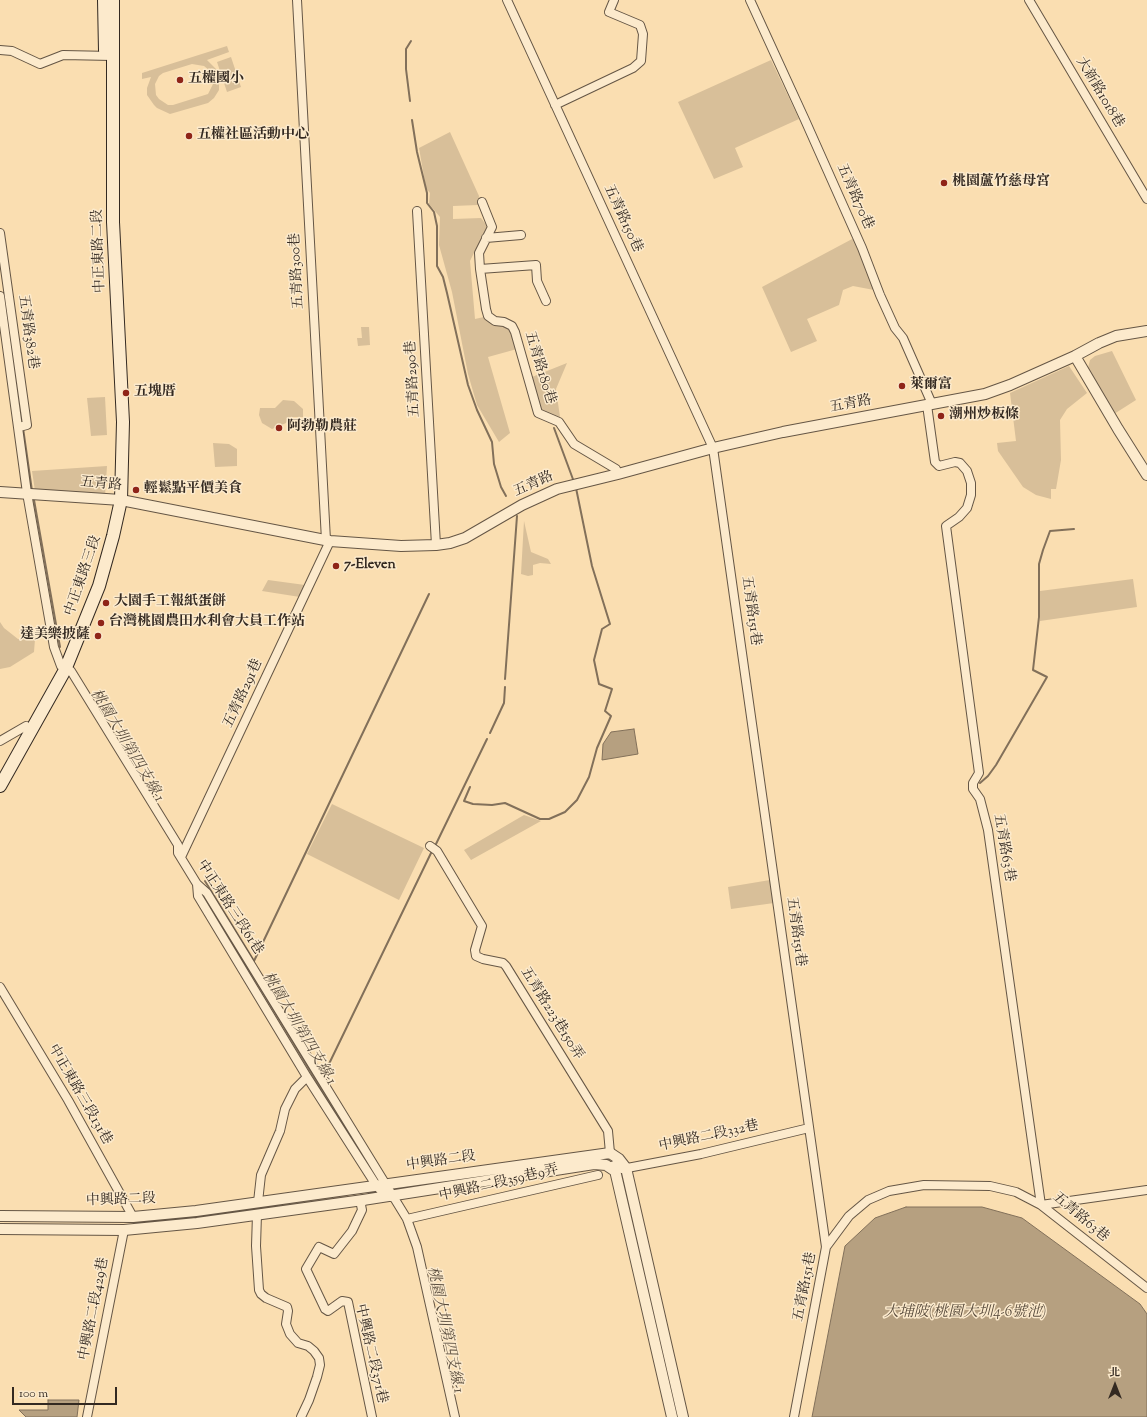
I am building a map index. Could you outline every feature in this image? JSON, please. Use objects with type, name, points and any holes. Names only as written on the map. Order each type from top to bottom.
[{"type":"main road","name":"中正東路二段","points":[[104,0],[109,56]]},
{"type":"main road","name":"中正東路二段","points":[[113,0],[109,56],[104,220],[110,295],[117,500]]},
{"type":"main road","name":"中正東路三段","points":[[0,786],[63,668],[117,500]]},
{"type":"main road","name":"中正東路三段","points":[[0,770],[63,668]]},
{"type":"street","name":"五青路300巷","points":[[297,0],[328,540]]},
{"type":"street","name":"五青路150巷","points":[[508,0],[713,448]]},
{"type":"street","points":[[555,104],[633,68],[640,61],[643,34],[640,25],[609,12],[614,0]]},
{"type":"street","name":"五青路70巷","points":[[750,0],[806,120],[862,248],[880,295],[895,328],[903,338],[930,404]]},
{"type":"street","name":"大新路1018巷","points":[[1029,0],[1147,199]]},
{"type":"street","points":[[0,50],[12,51],[40,64],[63,55],[109,56]]},
{"type":"street","name":"五青路180巷","points":[[482,202],[492,227],[479,253],[480,269],[488,316],[495,321],[504,322],[512,326],[538,413],[559,422],[574,444],[616,469],[618,474]]},
{"type":"street","name":"五青路290巷","points":[[417,211],[436,545]]},
{"type":"street","name":"五青路382巷","points":[[0,233],[27,425],[18,427]]},
{"type":"street","points":[[486,238],[521,235]]},
{"type":"street","points":[[480,269],[536,265],[537,281],[546,301]]},
{"type":"street","name":"五青路382巷","points":[[0,296],[27,493],[54,647],[63,668]]},
{"type":"street","name":"五青路","points":[[0,492],[117,500],[328,540],[401,546],[436,545],[450,543],[465,538],[522,505],[556,489],[713,448],[783,432],[985,394],[1010,385],[1116,336],[1147,331]]},
{"type":"street","points":[[1075,356],[1147,475]]},
{"type":"street","name":"五青路63巷","points":[[930,404],[935,462],[939,466],[955,462],[960,463],[967,471],[971,483],[971,495],[967,508],[959,517],[946,526],[979,773],[972,783],[973,789],[980,799],[988,830],[1041,1205],[1147,1288]]},
{"type":"street","name":"五青路151巷","points":[[713,448],[826,1247],[794,1417]]},
{"type":"street","name":"五青路291巷","points":[[181,857],[328,540]]},
{"type":"street","name":"中正東路三段61巷","points":[[63,668],[71,671],[178,845],[178,853],[197,884],[207,893],[380,1184]]},
{"type":"street","points":[[0,741],[26,726]]},
{"type":"street","name":"五青路223巷150弄","points":[[430,846],[437,850],[482,926],[475,950],[476,956],[503,963],[506,966],[608,1131],[610,1153]]},
{"type":"street","points":[[197,884],[198,896],[307,1077],[380,1184],[392,1196],[407,1219],[417,1246],[455,1417]]},
{"type":"street","name":"中正東路三段131巷","points":[[0,987],[68,1100],[133,1217]]},
{"type":"street","points":[[301,1417],[317,1377],[320,1365],[319,1358],[308,1346],[298,1342],[290,1334],[286,1324],[288,1311],[287,1307],[266,1298],[260,1290],[256,1246],[257,1214],[261,1175],[280,1131],[285,1109],[295,1089],[307,1077]]},
{"type":"street","name":"中興路二段332巷","points":[[615,1171],[701,1154],[809,1128]]},
{"type":"street","points":[[610,1153],[619,1159],[626,1168],[683,1417]]},
{"type":"street","points":[[610,1153],[672,1417]]},
{"type":"street","name":"中興路二段","points":[[0,1216],[133,1217],[196,1211],[380,1184],[610,1153]]},
{"type":"street","name":"中興路二段","points":[[0,1229],[124,1230],[197,1223],[392,1196],[594,1164],[606,1165],[615,1171]]},
{"type":"street","name":"中興路二段359巷9弄","points":[[407,1219],[598,1175]]},
{"type":"street","points":[[826,1247],[850,1216],[868,1200],[889,1191],[924,1185],[990,1186],[1016,1192],[1041,1205],[1147,1190]]},
{"type":"street","name":"中興路二段371巷","points":[[363,1200],[361,1205],[362,1210],[352,1231],[334,1254],[318,1247],[306,1269],[325,1309],[328,1310],[342,1301],[348,1302],[372,1417]]},
{"type":"street","points":[[124,1230],[133,1217]]},
{"type":"street","name":"中興路二段429巷","points":[[87,1417],[124,1230]]},
{"type":"street","points":[[664,1384],[675,1382]]},
{"type":"shaded area","points":[[227,46],[229,52],[207,60],[216,69],[219,75],[219,90],[214,98],[208,103],[170,114],[157,108],[147,95],[147,88],[151,77],[142,79],[142,73]],"holes":[[[192,64],[204,66],[209,70],[213,77],[213,84],[208,94],[173,105],[168,105],[156,95],[155,84],[159,76],[163,73]]]},
{"type":"shaded area","points":[[231,57],[241,87],[227,92],[217,62]]},
{"type":"shaded area","points":[[771,60],[799,119],[735,148],[743,167],[714,179],[678,102]]},
{"type":"shaded area","points":[[450,132],[479,196],[478,205],[453,206],[453,219],[481,218],[487,226],[470,261],[475,319],[484,317],[492,323],[507,325],[512,330],[517,349],[488,357],[510,433],[499,442],[477,405],[468,374],[452,292],[439,245],[440,217],[429,204],[430,193],[426,188],[419,148]]},
{"type":"shaded area","points":[[854,238],[874,290],[853,286],[843,290],[839,305],[807,319],[817,341],[791,352],[762,287]]},
{"type":"shaded area","points":[[361,327],[369,327],[370,345],[358,346],[357,338],[362,338]]},
{"type":"shaded area","points":[[1112,351],[1136,400],[1114,414],[1088,368],[1090,360],[1095,356]]},
{"type":"shaded area","points":[[567,363],[556,389],[560,417],[541,411],[532,377]]},
{"type":"shaded area","points":[[1069,366],[1087,393],[1067,409],[1060,420],[1061,460],[1056,489],[1051,489],[1051,499],[1036,495],[1023,487],[998,451],[997,443],[1016,441],[1010,393]]},
{"type":"shaded area","points":[[105,397],[107,435],[91,436],[87,398]]},
{"type":"shaded area","points":[[283,400],[294,401],[303,409],[303,417],[289,417],[286,423],[272,429],[262,423],[259,415],[260,408],[275,408]]},
{"type":"shaded area","points":[[213,443],[229,444],[237,449],[237,466],[215,467]]},
{"type":"shaded area","points":[[107,466],[105,496],[35,491],[32,471]]},
{"type":"shaded area","points":[[524,521],[531,552],[548,559],[551,564],[540,563],[533,565],[533,575],[528,576],[521,574]]},
{"type":"shaded area","points":[[1133,579],[1137,607],[1040,621],[1040,591]]},
{"type":"shaded area","points":[[268,580],[305,585],[300,597],[262,591]]},
{"type":"shaded area","points":[[0,622],[4,628],[18,639],[35,639],[34,652],[10,667],[0,669]]},
{"type":"shaded area","points":[[332,804],[424,848],[399,900],[307,854]]},
{"type":"shaded area","points":[[524,815],[541,821],[471,860],[464,850]]},
{"type":"shaded area","points":[[770,880],[774,903],[731,909],[728,887]]},
{"type":"water","points":[[634,729],[638,754],[602,760],[603,744],[611,732]]},
{"type":"water","name":"大埔陂(桃園大圳4-6號池)","points":[[906,1207],[982,1207],[1022,1218],[1140,1304],[1147,1314],[1147,1417],[812,1417],[845,1246],[875,1218]]},
{"type":"water","points":[[48,1400],[79,1400],[77,1417],[26,1417],[19,1410],[48,1410]]},
{"type":"waterway","points":[[410,101],[406,69],[406,49],[411,41]]},
{"type":"waterway","points":[[412,120],[417,152],[427,193],[427,203],[434,212],[437,226],[437,266],[443,277],[468,385],[477,410],[492,442],[494,464],[501,487],[506,496]]},
{"type":"waterway","name":"桃園大圳第四支線-1","points":[[8,316],[14,360]]},
{"type":"waterway","name":"桃園大圳第四支線-1","points":[[15,371],[23,424]]},
{"type":"waterway","name":"桃園大圳第四支線-1","points":[[23,428],[32,491]]},
{"type":"waterway","points":[[554,428],[574,482]]},
{"type":"waterway","points":[[470,787],[464,801],[473,804],[492,805],[505,803],[540,819],[549,819],[565,812],[577,800],[589,777],[597,748],[611,716],[605,711],[612,689],[599,684],[594,660],[602,629],[610,624],[592,566],[576,488]]},
{"type":"waterway","name":"桃園大圳第四支線-1","points":[[34,500],[60,647]]},
{"type":"waterway","points":[[505,679],[517,516]]},
{"type":"waterway","points":[[980,783],[988,776],[996,765],[1047,677],[1033,670],[1039,617],[1039,564],[1050,531],[1074,529]]},
{"type":"waterway","points":[[205,881],[254,961],[429,594]]},
{"type":"waterway","points":[[490,733],[504,703],[505,687]]},
{"type":"waterway","points":[[436,844],[487,739]]},
{"type":"waterway","points":[[322,1073],[327,1068],[432,851]]},
{"type":"waterway","name":"桃園大圳第四支線-1","points":[[224,928],[359,1152]]},
{"type":"place","name":"五權國小","points":[[180,80]]},
{"type":"place","name":"五權社區活動中心","points":[[189,136]]},
{"type":"place","name":"桃園蘆竹慈母宮","points":[[944,183]]},
{"type":"place","name":"萊爾富","points":[[902,386]]},
{"type":"place","name":"五塊厝","points":[[126,393]]},
{"type":"place","name":"潮州炒板條","points":[[941,416]]},
{"type":"place","name":"阿勃勒農莊","points":[[279,428]]},
{"type":"place","name":"輕鬆點平價美食","points":[[136,490]]},
{"type":"place","name":"7-Eleven","points":[[336,566]]},
{"type":"place","name":"大園手工報紙蛋餅","points":[[106,603]]},
{"type":"place","name":"台灣桃園農田水利會大員工作站","points":[[101,623]]},
{"type":"place","name":"達美樂披薩","points":[[98,636]]}]
